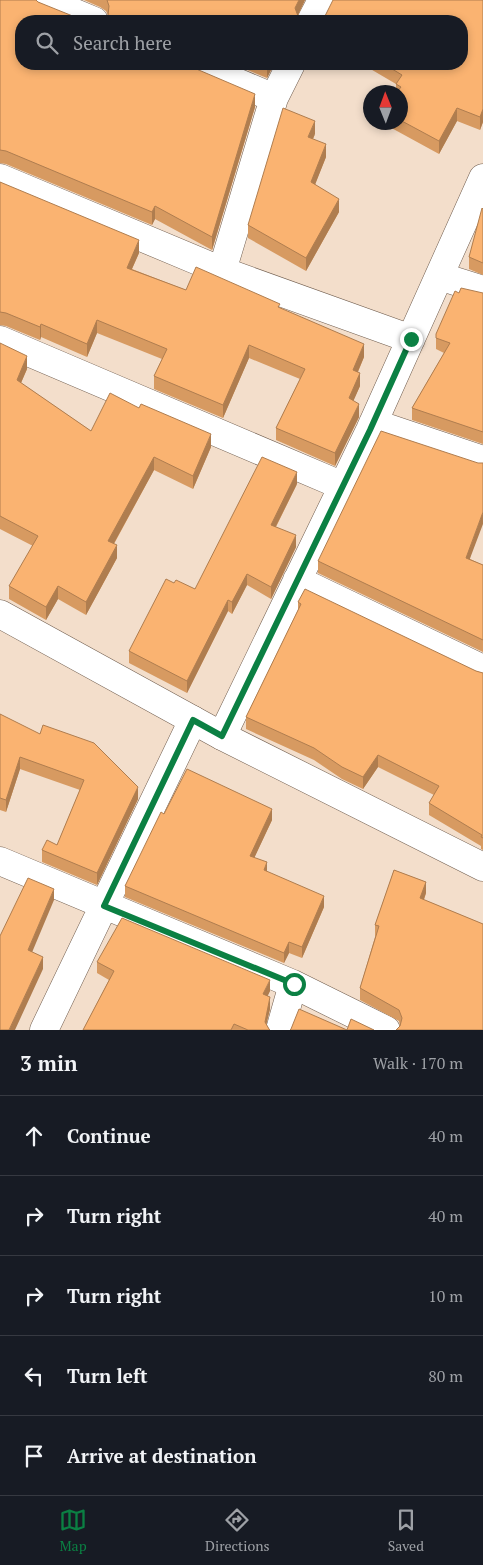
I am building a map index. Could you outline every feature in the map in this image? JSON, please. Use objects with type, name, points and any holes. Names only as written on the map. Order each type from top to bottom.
[{"type":"street","points":[[44,0],[80,15]]},
{"type":"street","points":[[314,15],[322,0]]},
{"type":"street","points":[[208,70],[274,98]]},
{"type":"street","points":[[222,271],[274,98],[288,70]]},
{"type":"street","points":[[0,178],[222,271],[411,339]]},
{"type":"street","points":[[222,736],[373,423],[483,178]]},
{"type":"street","points":[[439,276],[483,290]]},
{"type":"street","points":[[0,340],[343,486]]},
{"type":"street","points":[[373,423],[483,460]]},
{"type":"street","points":[[297,580],[483,669]]},
{"type":"street","points":[[0,614],[222,736],[483,867]]},
{"type":"street","points":[[44,1030],[193,720]]},
{"type":"street","points":[[0,862],[294,984],[386,1030]]},
{"type":"street","points":[[280,1030],[294,984]]},
{"type":"building","points":[[0,0],[36,0],[70,15],[15,15],[15,70],[199,70],[255,94],[212,237],[155,206],[152,212],[0,150]]},
{"type":"building","points":[[107,0],[299,0],[295,8],[298,15],[108,15],[109,6]]},
{"type":"building","points":[[333,0],[483,0],[483,109],[480,117],[457,108],[439,141],[408,124],[408,85],[396,84],[402,75],[394,70],[468,70],[468,15],[326,15]]},
{"type":"building","points":[[283,108],[315,121],[308,137],[326,144],[311,182],[339,199],[306,258],[248,225]]},
{"type":"building","points":[[0,182],[139,240],[127,268],[186,290],[196,267],[280,304],[278,307],[364,344],[353,370],[360,373],[349,398],[359,404],[335,453],[276,428],[305,369],[249,345],[223,405],[154,376],[167,349],[97,320],[87,344],[41,324],[40,327],[0,312]]},
{"type":"building","points":[[483,209],[483,263],[469,257]]},
{"type":"building","points":[[461,288],[483,293],[483,432],[412,408],[450,343],[436,338],[436,334],[455,291],[459,293]]},
{"type":"building","points":[[0,343],[27,356],[17,380],[91,431],[110,393],[139,408],[141,404],[211,434],[193,476],[154,457],[108,541],[117,545],[86,602],[58,586],[46,607],[9,586],[38,536],[0,516]]},
{"type":"building","points":[[381,431],[483,463],[483,512],[466,558],[483,565],[483,640],[318,561]]},
{"type":"building","points":[[262,457],[297,472],[271,525],[296,535],[271,587],[247,574],[232,602],[228,600],[187,681],[129,651],[166,579],[174,583],[176,580],[195,589]]},
{"type":"building","points":[[305,589],[483,673],[483,838],[481,837],[482,835],[429,803],[439,786],[378,755],[363,777],[342,767],[314,748],[246,717],[301,604],[298,602]]},
{"type":"building","points":[[0,714],[40,734],[43,725],[94,743],[138,787],[97,873],[42,850],[47,840],[57,845],[84,780],[20,757],[6,800],[0,798]]},
{"type":"building","points":[[187,769],[272,809],[250,856],[267,862],[264,870],[324,896],[302,947],[289,942],[284,953],[125,886],[161,812],[164,814]]},
{"type":"building","points":[[394,870],[426,882],[420,898],[483,924],[483,1030],[396,1030],[400,1026],[402,1018],[399,1010],[360,988],[379,926],[375,925]]},
{"type":"building","points":[[28,878],[54,889],[28,950],[43,957],[9,1030],[0,1030],[0,936]]},
{"type":"building","points":[[122,918],[270,980],[263,994],[270,997],[265,1022],[270,1030],[248,1030],[234,1024],[231,1030],[83,1030],[114,971],[97,962]]},
{"type":"building","points":[[299,1009],[347,1030],[290,1030]]},
{"type":"building","points":[[351,1019],[374,1030],[347,1030]]},
{"type":"route","points":[[294,984],[104,906],[193,720],[222,736],[370,430],[411,339]]}]
